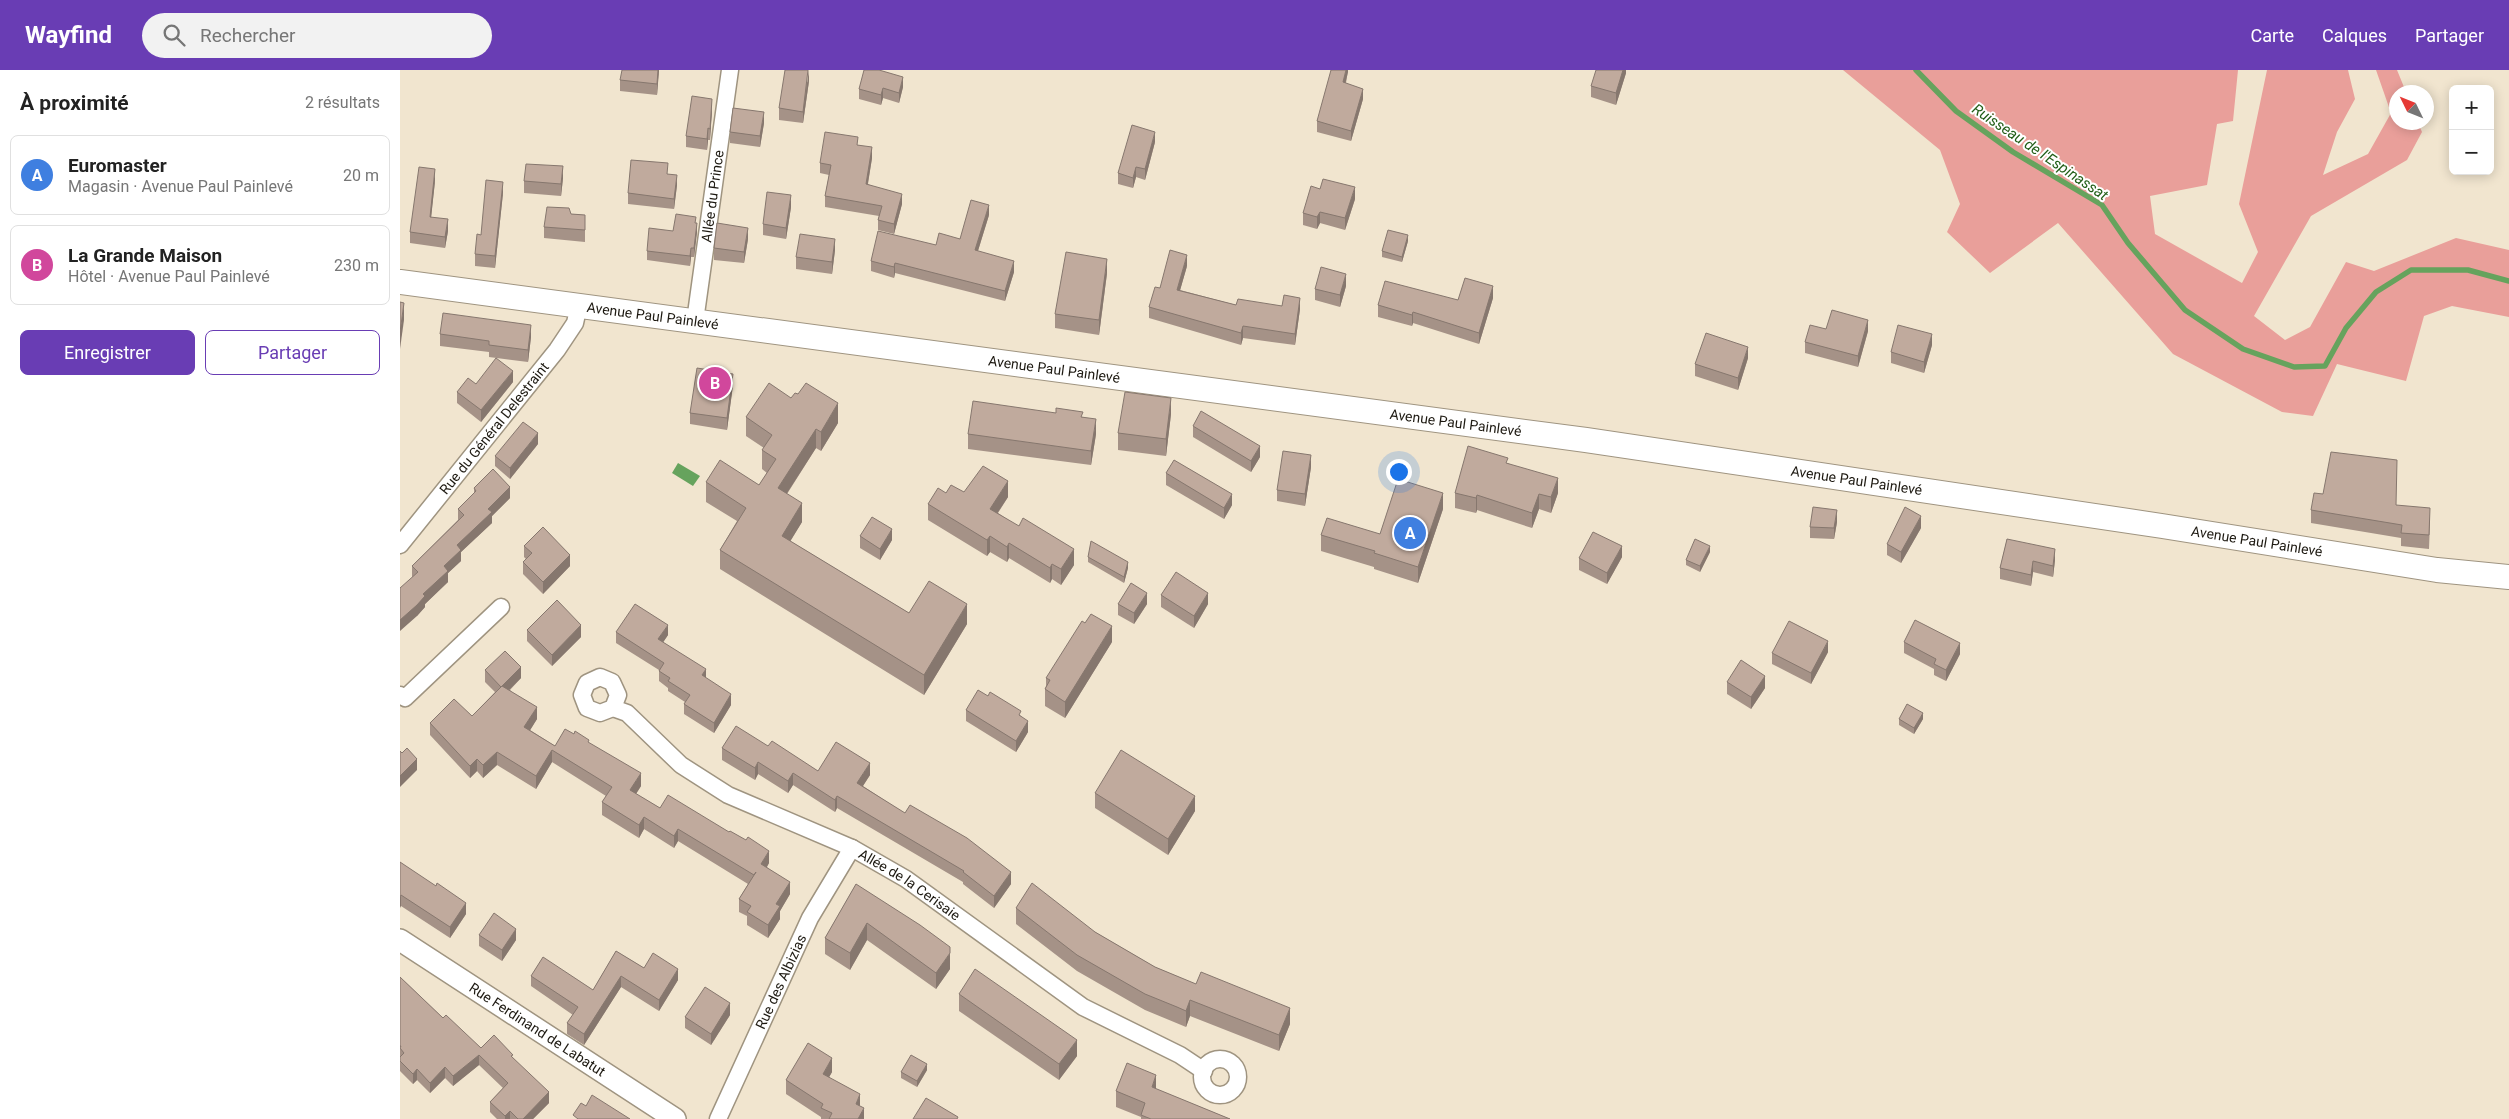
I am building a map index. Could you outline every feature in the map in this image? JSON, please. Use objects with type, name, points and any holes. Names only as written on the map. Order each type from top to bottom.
[{"type":"main road","name":"Avenue Paul Painlevé","points":[[400,282],[1586,440],[2162,526],[2437,570],[2509,577]]},
{"type":"street","name":"Allée du Prince","points":[[694,321],[730,70]]},
{"type":"street","name":"Rue du Général Delestraint","points":[[400,545],[557,350],[575,323],[578,305]]},
{"type":"street","points":[[400,695],[405,698],[501,607]]},
{"type":"street","name":"Allée de la Cerisaie","points":[[613,708],[627,713],[681,765],[728,795],[852,848],[921,888],[1083,1007],[1180,1055],[1204,1071]]},
{"type":"street","name":"Rue des Albizias","points":[[718,1119],[810,918],[852,848]]},
{"type":"street","name":"Rue Ferdinand de Labatut","points":[[400,940],[675,1119]]},
{"type":"shaded area","points":[[1843,70],[2238,70],[2233,121],[2217,124],[2207,185],[2150,196],[2155,234],[2242,283],[2258,252],[2239,204],[2267,70],[2348,70],[2355,99],[2337,132],[2323,175],[2368,154],[2389,117],[2389,130],[2421,130],[2422,132],[2407,160],[2311,216],[2254,316],[2285,340],[2310,327],[2346,262],[2374,271],[2456,238],[2509,250],[2509,317],[2452,306],[2424,316],[2406,381],[2337,364],[2313,416],[2282,412],[2173,354],[2058,223],[1990,273],[1947,232],[1960,204],[1940,150]]},
{"type":"shaded area","points":[[2376,70],[2397,70],[2403,85],[2389,85],[2389,107]]},
{"type":"shaded area","points":[[678,463],[700,476],[693,486],[672,473]]},
{"type":"building","points":[[622,70],[658,70],[657,84],[620,80]]},
{"type":"building","points":[[785,70],[808,70],[803,112],[779,108]]},
{"type":"building","points":[[864,70],[879,70],[903,77],[899,93],[883,88],[881,95],[859,89]]},
{"type":"building","points":[[1331,70],[1346,70],[1343,82],[1363,89],[1351,131],[1317,121]]},
{"type":"building","points":[[1596,70],[1623,70],[1616,93],[1591,86]]},
{"type":"building","points":[[692,96],[712,99],[710,129],[708,128],[707,139],[686,136]]},
{"type":"building","points":[[733,108],[764,112],[760,136],[730,132]]},
{"type":"building","points":[[1132,125],[1155,132],[1145,169],[1136,167],[1133,178],[1118,173]]},
{"type":"building","points":[[825,132],[858,137],[857,145],[872,147],[866,184],[902,194],[894,224],[878,220],[882,206],[825,196],[831,165],[820,163]]},
{"type":"building","points":[[631,160],[668,163],[667,174],[677,175],[674,199],[628,193]]},
{"type":"building","points":[[526,164],[563,166],[561,184],[524,181]]},
{"type":"building","points":[[419,167],[435,169],[430,217],[448,219],[445,237],[410,232]]},
{"type":"building","points":[[1323,179],[1355,187],[1345,218],[1320,212],[1317,217],[1303,213],[1311,186],[1320,189]]},
{"type":"building","points":[[486,180],[503,182],[495,256],[475,254],[477,234],[481,235]]},
{"type":"building","points":[[767,192],[791,195],[786,228],[763,224]]},
{"type":"building","points":[[971,200],[989,205],[975,250],[1014,261],[1005,291],[895,263],[894,267],[871,261],[878,231],[936,245],[939,233],[960,239]]},
{"type":"building","points":[[547,207],[569,208],[571,214],[585,215],[585,230],[544,227]]},
{"type":"building","points":[[676,214],[696,217],[694,248],[691,248],[690,256],[647,251],[649,228],[673,231]]},
{"type":"building","points":[[717,223],[748,228],[744,252],[714,248]]},
{"type":"building","points":[[1388,230],[1408,235],[1402,257],[1382,251]]},
{"type":"building","points":[[800,234],[835,239],[832,262],[796,257]]},
{"type":"building","points":[[1170,250],[1187,255],[1177,290],[1236,305],[1238,299],[1282,306],[1284,295],[1300,298],[1295,334],[1243,326],[1241,333],[1149,307],[1155,287],[1160,288]]},
{"type":"building","points":[[1066,252],[1107,259],[1099,320],[1055,314]]},
{"type":"building","points":[[1321,267],[1346,274],[1340,295],[1315,289]]},
{"type":"building","points":[[1465,278],[1493,286],[1479,333],[1413,312],[1412,315],[1378,305],[1385,281],[1458,300]]},
{"type":"building","points":[[400,302],[404,303],[400,332]]},
{"type":"building","points":[[1832,310],[1868,320],[1858,356],[1805,342],[1810,325],[1826,329]]},
{"type":"building","points":[[443,313],[531,325],[528,350],[489,345],[489,341],[440,334]]},
{"type":"building","points":[[1898,325],[1932,334],[1924,362],[1891,352]]},
{"type":"building","points":[[1706,333],[1748,347],[1738,378],[1695,364]]},
{"type":"building","points":[[496,358],[513,371],[481,410],[457,392],[468,378],[476,384]]},
{"type":"building","points":[[697,368],[733,374],[727,418],[690,413]]},
{"type":"building","points":[[769,383],[791,398],[795,393],[798,394],[806,383],[838,403],[821,432],[816,429],[778,488],[802,503],[782,536],[909,613],[929,581],[967,604],[924,675],[720,550],[746,508],[706,482],[720,460],[759,485],[776,459],[762,450],[772,435],[746,417]]},
{"type":"building","points":[[1125,392],[1171,398],[1166,439],[1118,433]]},
{"type":"building","points":[[973,401],[1056,413],[1056,408],[1083,412],[1081,417],[1096,419],[1091,451],[968,434]]},
{"type":"building","points":[[1201,411],[1260,446],[1251,461],[1193,426]]},
{"type":"building","points":[[523,422],[538,433],[510,468],[495,456]]},
{"type":"building","points":[[1468,446],[1508,458],[1506,463],[1558,478],[1551,497],[1539,494],[1532,513],[1477,495],[1476,498],[1455,493]]},
{"type":"building","points":[[1283,451],[1311,455],[1305,494],[1277,490]]},
{"type":"building","points":[[2331,452],[2397,460],[2396,505],[2430,508],[2429,535],[2401,533],[2402,525],[2311,510],[2314,493],[2323,494]]},
{"type":"building","points":[[1174,460],[1232,494],[1224,508],[1166,473]]},
{"type":"building","points":[[983,466],[1008,481],[990,509],[1019,526],[1023,518],[1074,549],[1061,569],[1052,564],[1050,568],[1009,543],[1007,547],[990,536],[987,540],[928,504],[938,488],[946,493],[951,485],[964,492]]},
{"type":"building","points":[[493,469],[510,487],[488,509],[492,512],[457,545],[461,550],[444,566],[448,571],[423,594],[425,596],[400,620],[400,588],[418,572],[412,566],[464,515],[458,509],[476,491],[474,488]]},
{"type":"building","points":[[1398,479],[1443,493],[1418,567],[1374,553],[1375,551],[1321,535],[1327,518],[1380,534]]},
{"type":"building","points":[[1813,507],[1837,510],[1834,528],[1810,527]]},
{"type":"building","points":[[1905,507],[1921,516],[1901,552],[1887,544]]},
{"type":"building","points":[[872,517],[892,529],[880,549],[860,536]]},
{"type":"building","points":[[543,527],[570,555],[543,582],[523,562],[532,553],[524,546]]},
{"type":"building","points":[[1593,532],[1622,546],[1607,573],[1579,558]]},
{"type":"building","points":[[1695,539],[1710,546],[1700,566],[1686,560]]},
{"type":"building","points":[[2007,539],[2055,549],[2053,566],[2033,561],[2031,575],[2000,568]]},
{"type":"building","points":[[1091,541],[1128,562],[1124,577],[1088,557]]},
{"type":"building","points":[[1176,572],[1208,593],[1194,616],[1161,595]]},
{"type":"building","points":[[1131,583],[1147,593],[1134,613],[1118,604]]},
{"type":"building","points":[[557,600],[581,625],[552,655],[527,630]]},
{"type":"building","points":[[635,604],[668,625],[658,639],[706,669],[702,675],[731,694],[714,723],[684,704],[690,695],[668,681],[670,678],[659,671],[664,663],[616,632]]},
{"type":"building","points":[[1091,614],[1112,626],[1065,702],[1045,689],[1050,680],[1046,678],[1082,621],[1085,623]]},
{"type":"building","points":[[1915,620],[1960,643],[1946,670],[1934,664],[1936,659],[1904,642]]},
{"type":"building","points":[[1789,621],[1828,641],[1811,673],[1772,653]]},
{"type":"building","points":[[505,651],[521,667],[501,687],[485,670]]},
{"type":"building","points":[[1741,660],[1765,676],[1751,697],[1727,682]]},
{"type":"building","points":[[502,686],[537,707],[524,727],[555,746],[565,729],[574,734],[575,731],[589,740],[588,742],[641,773],[630,790],[660,808],[668,795],[729,832],[746,840],[748,837],[769,851],[761,864],[790,882],[776,904],[780,906],[768,925],[747,912],[751,906],[739,899],[756,872],[754,875],[678,829],[674,836],[644,817],[639,825],[602,802],[612,787],[552,750],[536,776],[497,752],[483,765],[477,759],[470,766],[430,723],[454,699],[472,716]]},
{"type":"building","points":[[978,690],[988,696],[990,692],[1021,711],[1019,715],[1028,721],[1016,741],[966,710]]},
{"type":"building","points":[[1907,704],[1923,713],[1914,728],[1899,719]]},
{"type":"building","points":[[736,726],[768,746],[772,741],[818,771],[836,742],[870,763],[857,783],[905,813],[910,805],[967,838],[1011,872],[994,896],[964,871],[837,796],[835,800],[793,773],[788,781],[758,762],[755,768],[722,748]]},
{"type":"building","points":[[407,748],[417,759],[400,776],[400,751],[402,753]]},
{"type":"building","points":[[1121,750],[1195,796],[1168,839],[1095,793]]},
{"type":"building","points":[[400,862],[436,886],[437,883],[466,903],[450,927],[401,895],[400,897]]},
{"type":"building","points":[[1032,883],[1095,932],[1155,967],[1196,984],[1201,972],[1290,1008],[1279,1035],[1190,1000],[1186,1011],[1145,994],[1077,955],[1016,908]]},
{"type":"building","points":[[856,884],[920,925],[950,947],[950,953],[936,973],[867,923],[850,953],[825,938]]},
{"type":"building","points":[[494,913],[516,929],[502,950],[479,935]]},
{"type":"building","points":[[616,951],[644,968],[653,953],[678,969],[659,1000],[621,976],[584,1034],[567,1023],[578,1007],[531,976],[543,957],[593,990]]},
{"type":"building","points":[[975,969],[1077,1040],[1059,1064],[959,994]]},
{"type":"building","points":[[400,977],[443,1018],[446,1015],[481,1048],[494,1035],[513,1055],[511,1056],[549,1092],[523,1119],[518,1119],[510,1111],[505,1116],[490,1102],[508,1083],[479,1055],[453,1076],[445,1067],[430,1083],[417,1069],[413,1074],[400,1061],[400,1057],[404,1053],[400,1048]]},
{"type":"building","points":[[705,987],[730,1003],[711,1034],[685,1017]]},
{"type":"building","points":[[808,1043],[832,1058],[823,1074],[860,1094],[856,1104],[864,1108],[858,1119],[829,1119],[832,1113],[821,1108],[823,1104],[786,1080]]},
{"type":"building","points":[[911,1055],[927,1064],[917,1081],[901,1072]]},
{"type":"building","points":[[1127,1063],[1156,1075],[1152,1087],[1230,1119],[1151,1119],[1141,1115],[1145,1103],[1116,1091]]},
{"type":"building","points":[[592,1095],[630,1119],[578,1119],[573,1115],[581,1103],[586,1106]]},
{"type":"building","points":[[926,1098],[958,1117],[957,1119],[913,1119]]},
{"type":"waterway","name":"Ruisseau de l'Espinassat","points":[[1916,70],[1956,111],[2013,152],[2102,205],[2128,243],[2185,310],[2243,349],[2294,367],[2325,366],[2346,328],[2376,292],[2411,270],[2468,270],[2509,281]]},
{"type":"place","name":"La Grande Maison","points":[[715,383]]},
{"type":"place","name":"Euromaster","points":[[1410,533]]}]
